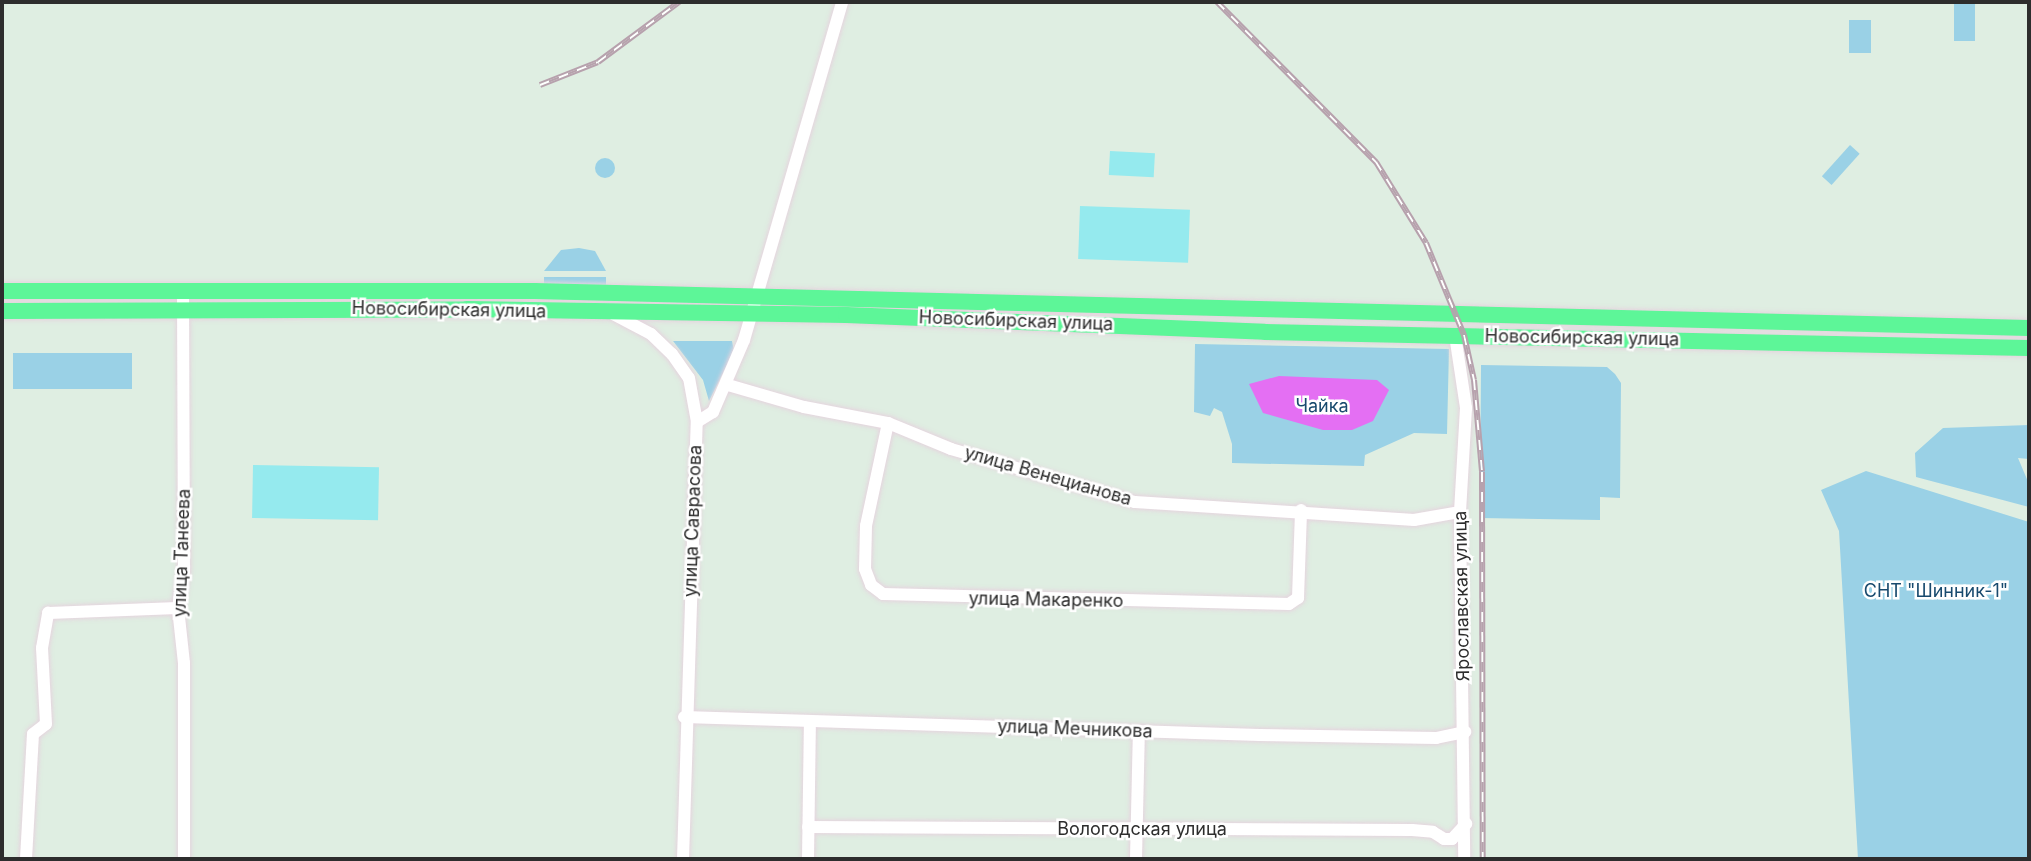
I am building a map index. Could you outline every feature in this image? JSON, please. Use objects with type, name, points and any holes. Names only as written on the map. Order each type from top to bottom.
[{"type":"main road","name":"Новосибирская улица","points":[[2,291],[183,289],[754,295],[2029,328]]},
{"type":"main road","name":"Новосибирская улица","points":[[2,312],[183,308],[750,314],[1455,335],[2029,348]]},
{"type":"street","name":"улица Саврасова","points":[[683,859],[684,717],[697,422],[713,412],[728,385],[842,2]]},
{"type":"street","name":"улица Танеева","points":[[183,289],[184,570],[178,608],[184,663],[184,859]]},
{"type":"street","points":[[613,314],[651,334],[672,354],[688,378],[697,402],[697,422]]},
{"type":"street","name":"Ярославская улица","points":[[1455,335],[1466,408],[1460,512],[1465,732],[1464,859]]},
{"type":"street","name":"улица Венецианова","points":[[728,385],[804,407],[888,423],[951,449],[1135,502],[1301,510],[1414,520],[1460,512]]},
{"type":"street","name":"улица Макаренко","points":[[888,423],[866,526],[865,569],[871,585],[883,594],[1289,604],[1298,598],[1301,510]]},
{"type":"street","points":[[26,859],[33,734],[46,724],[42,649],[48,613],[178,608]]},
{"type":"street","name":"улица Мечникова","points":[[684,717],[1436,738],[1465,732]]},
{"type":"street","points":[[808,859],[810,721]]},
{"type":"street","points":[[1136,859],[1139,731]]},
{"type":"street","name":"Вологодская улица","points":[[808,827],[1412,830],[1433,832],[1444,839],[1452,839],[1465,824]]},
{"type":"green space","points":[[1954,2],[1975,2],[1975,41],[1954,41]]},
{"type":"green space","points":[[1849,20],[1871,20],[1871,53],[1849,53]]},
{"type":"green space","points":[[1850,145],[1860,154],[1832,185],[1822,176]]},
{"type":"green space","points":[[605,158],[612,161],[615,168],[612,175],[605,178],[598,175],[595,168],[598,161]]},
{"type":"green space","points":[[579,248],[595,251],[606,271],[544,271],[561,250]]},
{"type":"green space","points":[[544,277],[606,277],[606,285],[544,285]]},
{"type":"green space","points":[[673,341],[732,341],[734,351],[709,401],[703,380]]},
{"type":"green space","name":"Чайка","points":[[1195,344],[1449,349],[1447,434],[1414,433],[1365,455],[1364,466],[1232,463],[1232,444],[1222,412],[1214,408],[1210,416],[1194,412]]},
{"type":"green space","points":[[13,353],[132,353],[132,389],[13,389]]},
{"type":"green space","points":[[1481,365],[1607,367],[1615,374],[1621,383],[1620,498],[1600,497],[1600,520],[1480,518]]},
{"type":"green space","points":[[2029,425],[2029,459],[2018,458],[2029,484],[2029,507],[1916,477],[1915,453],[1943,428]]},
{"type":"green space","name":"СНТ \"Шинник-1\"","points":[[1866,471],[2029,522],[2029,859],[1858,859],[1839,531],[1821,490]]},
{"type":"shaded area","points":[[1110,151],[1155,153],[1154,177],[1109,175]]},
{"type":"shaded area","points":[[1080,206],[1190,210],[1188,263],[1078,259]]},
{"type":"shaded area","points":[[1279,376],[1377,380],[1389,390],[1373,421],[1352,430],[1323,430],[1263,413],[1249,384]]},
{"type":"shaded area","points":[[253,465],[379,467],[378,520],[252,518]]},
{"type":"railway","points":[[540,85],[598,62],[679,2]]},
{"type":"railway","points":[[1217,2],[1376,162],[1426,243],[1464,335],[1474,380],[1482,472],[1483,859]]}]
